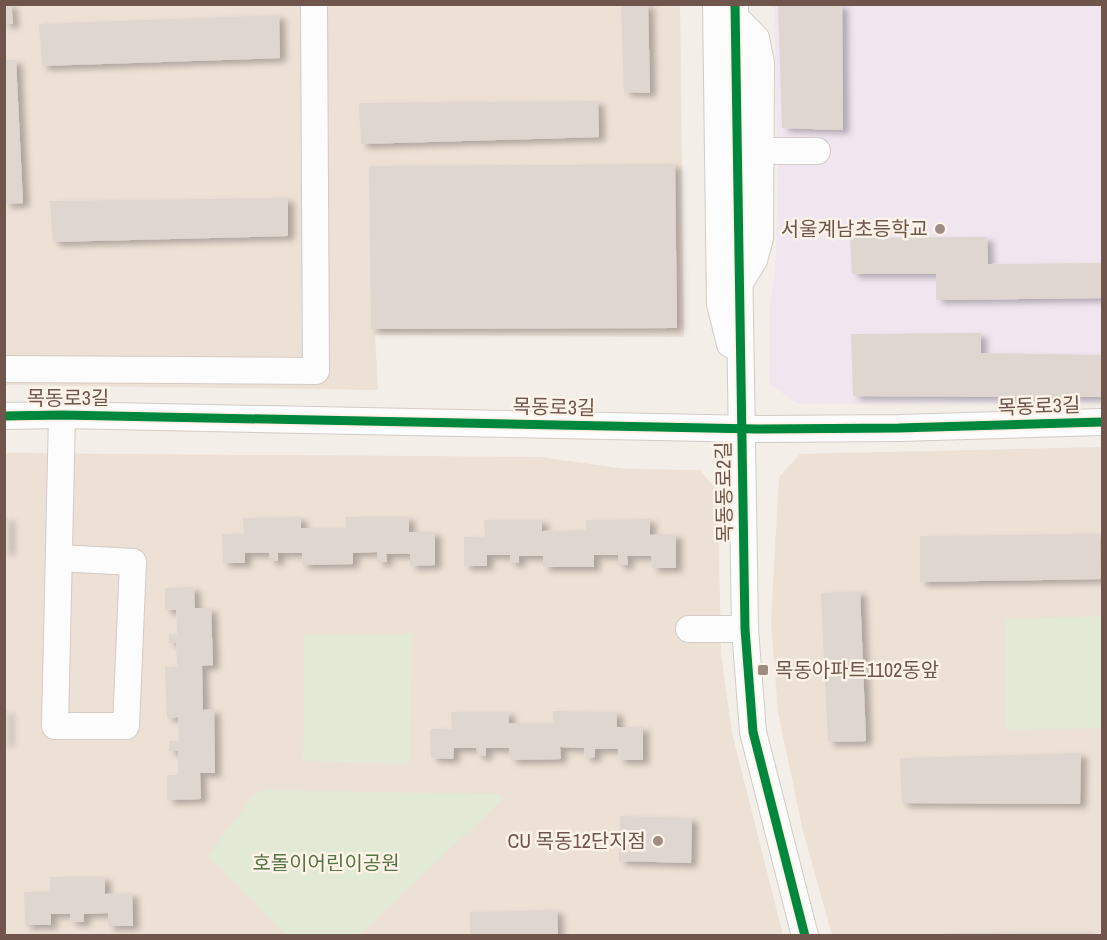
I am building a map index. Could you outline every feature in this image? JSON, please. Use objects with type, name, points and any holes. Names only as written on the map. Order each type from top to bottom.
[{"type":"street","points":[[4,369],[316,371],[314,4]]},
{"type":"street","points":[[728,9],[756,38],[761,63],[760,238],[754,260],[740,283]]},
{"type":"street","points":[[728,9],[720,304],[740,386]]},
{"type":"street","name":"목동동로2길","points":[[728,9],[740,283],[745,629],[753,732],[805,936]]},
{"type":"street","points":[[761,151],[817,151]]},
{"type":"street","points":[[59,558],[133,562],[126,726],[55,726],[62,415]]},
{"type":"street","name":"목동로3길","points":[[4,416],[62,415],[741,429],[899,428],[1102,422]]},
{"type":"street","points":[[689,629],[745,629]]},
{"type":"shaded area","points":[[5,5],[680,5],[684,337],[375,335],[378,390],[5,385]]},
{"type":"shaded area","name":"서울계남초등학교","points":[[774,5],[1102,5],[1102,403],[797,404],[769,383],[770,299],[775,277],[778,180]]},
{"type":"shaded area","points":[[1102,447],[1102,935],[832,935],[803,831],[778,712],[771,622],[779,477],[800,454]]},
{"type":"shaded area","points":[[5,453],[539,457],[627,469],[700,470],[718,492],[721,654],[732,733],[783,935],[5,936]]},
{"type":"green space","points":[[1102,616],[1102,728],[1006,730],[1006,619]]},
{"type":"green space","points":[[412,634],[409,764],[303,761],[304,635]]},
{"type":"green space","name":"호돌이어린이공원","points":[[262,790],[501,794],[501,801],[359,935],[287,936],[208,856],[254,794]]},
{"type":"building","points":[[4,4],[11,4],[13,24],[4,24]]},
{"type":"building","points":[[621,4],[648,4],[650,93],[624,92]]},
{"type":"building","points":[[778,4],[842,4],[843,130],[782,128]]},
{"type":"building","points":[[279,15],[280,58],[42,66],[39,24]]},
{"type":"building","points":[[5,60],[16,60],[23,203],[5,204]]},
{"type":"building","points":[[598,101],[599,137],[361,144],[359,103]]},
{"type":"building","points":[[675,164],[677,328],[371,329],[369,166]]},
{"type":"building","points":[[288,198],[288,236],[53,242],[50,201]]},
{"type":"building","points":[[987,237],[988,264],[1102,263],[1102,298],[936,300],[936,274],[852,274],[850,238]]},
{"type":"building","points":[[981,333],[981,353],[1102,355],[1102,397],[853,396],[851,334]]},
{"type":"building","points":[[4,517],[8,517],[8,551],[4,551]]},
{"type":"building","points":[[301,517],[301,528],[346,528],[345,517],[409,517],[409,532],[435,532],[435,565],[410,566],[410,554],[386,554],[387,562],[377,562],[377,552],[353,553],[353,564],[302,565],[302,553],[278,553],[278,561],[269,561],[269,553],[245,553],[245,563],[223,563],[222,534],[244,534],[243,518]]},
{"type":"building","points":[[650,519],[650,535],[676,534],[676,568],[652,568],[651,556],[627,556],[628,565],[618,565],[618,555],[594,555],[594,567],[543,567],[543,556],[519,556],[519,563],[510,563],[510,555],[487,555],[487,566],[464,566],[464,537],[485,537],[484,520],[542,520],[542,531],[586,530],[586,520]]},
{"type":"building","points":[[1100,534],[1101,579],[920,582],[920,536]]},
{"type":"building","points":[[194,587],[195,608],[211,608],[213,665],[202,666],[203,710],[214,709],[215,773],[200,773],[201,799],[167,800],[167,775],[178,775],[178,751],[169,751],[169,741],[179,741],[178,717],[167,718],[165,667],[177,667],[176,643],[169,643],[169,634],[177,634],[176,610],[165,610],[165,588]]},
{"type":"building","points":[[860,591],[866,741],[828,742],[821,593]]},
{"type":"building","points":[[4,710],[7,710],[7,743],[4,743]]},
{"type":"building","points":[[553,711],[617,712],[617,727],[643,727],[643,760],[619,760],[618,749],[595,749],[595,757],[585,758],[584,748],[560,747],[561,759],[511,760],[509,748],[486,748],[486,756],[478,756],[476,748],[454,748],[453,759],[431,758],[430,729],[452,729],[451,712],[509,712],[509,723],[553,723]]},
{"type":"building","points":[[1081,753],[1080,804],[902,803],[900,758]]},
{"type":"building","points":[[620,816],[692,818],[691,863],[619,861]]},
{"type":"building","points":[[50,877],[105,877],[105,894],[132,893],[133,926],[108,926],[108,913],[84,914],[84,922],[71,922],[70,914],[51,914],[51,925],[25,925],[24,892],[50,892]]},
{"type":"building","points":[[557,910],[558,936],[470,936],[470,912]]},
{"type":"building","points":[[1088,932],[1088,936],[943,936],[943,933]]},
{"type":"cycle path","points":[[735,4],[745,629],[753,732],[805,936]]},
{"type":"cycle path","points":[[4,416],[62,415],[756,429],[899,428],[1102,422]]},
{"type":"place","name":"서울계남초등학교","points":[[940,229]]},
{"type":"place","name":"목동아파트1102동앞","points":[[763,670]]},
{"type":"place","name":"CU 목동12단지점","points":[[658,841]]}]
